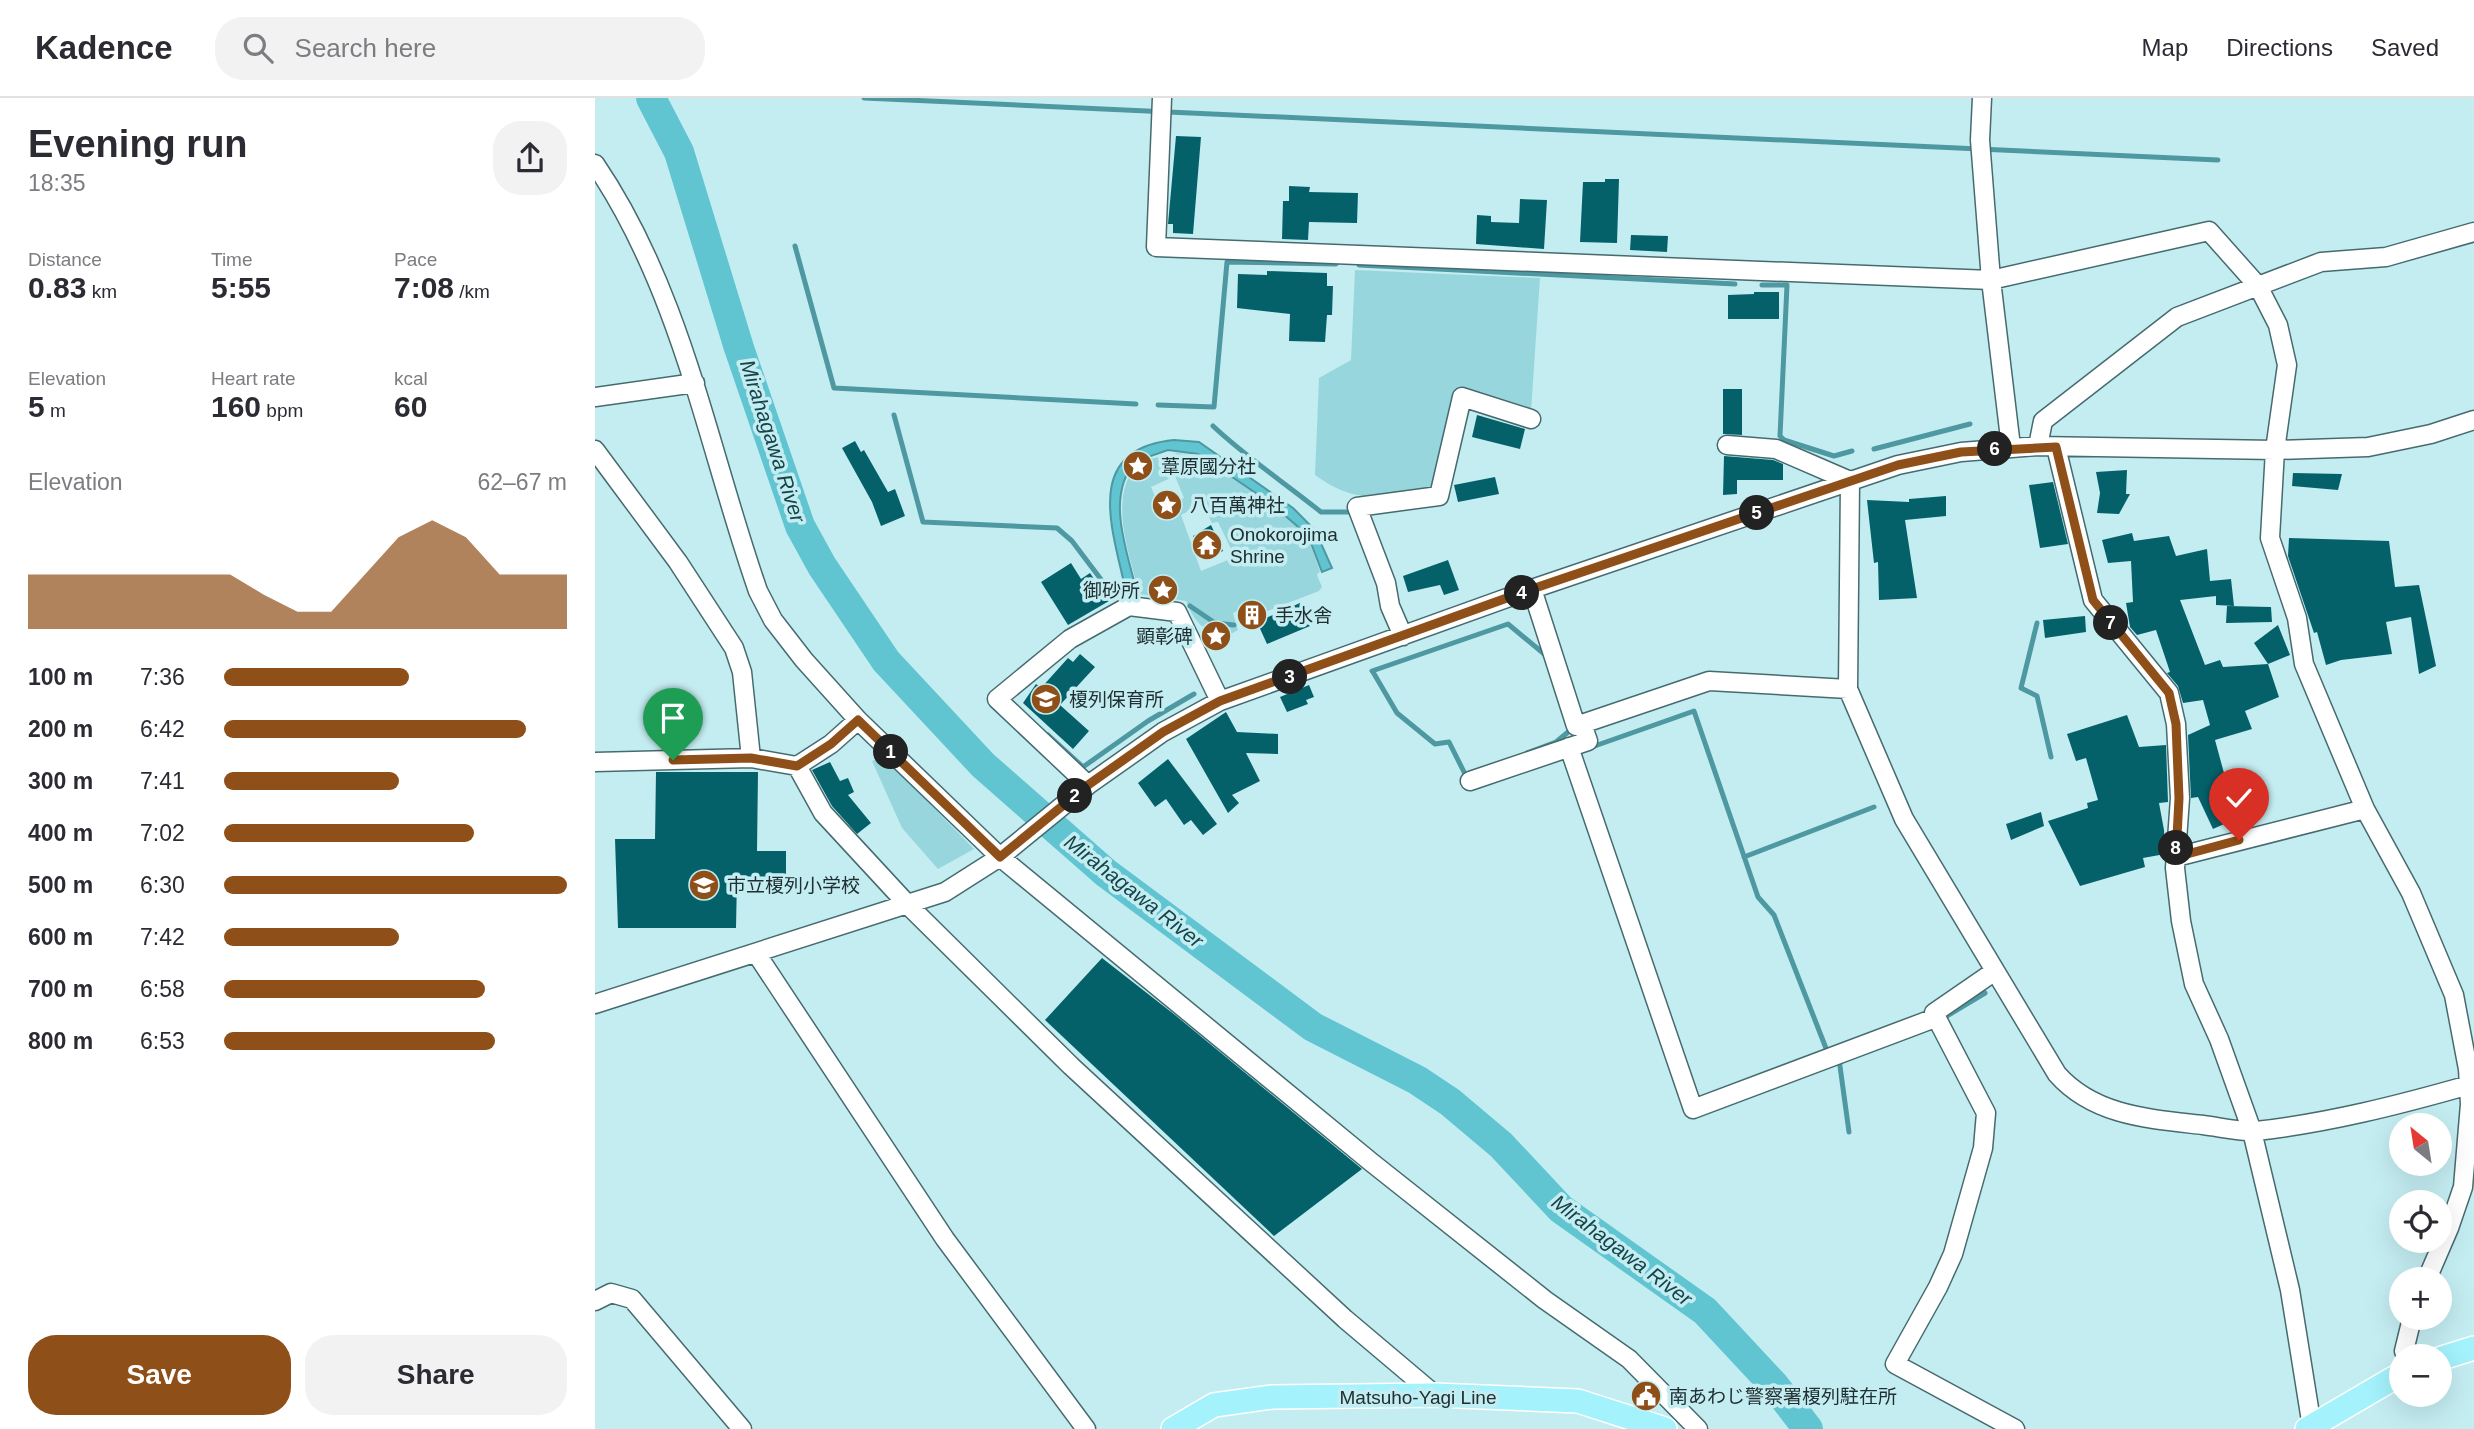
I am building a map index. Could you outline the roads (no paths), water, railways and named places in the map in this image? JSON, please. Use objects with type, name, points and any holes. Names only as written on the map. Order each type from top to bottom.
[{"type":"main road","points":[[2452,1355],[2474,1348]]},
{"type":"main road","points":[[2310,1428],[2389,1381]]},
{"type":"main road","name":"Matsuho-Yagi Line","points":[[1174,1429],[1213,1405],[1272,1397],[1435,1395],[1578,1401],[1665,1429]]},
{"type":"street","points":[[1162,98],[1156,247],[1991,280],[2209,231],[2258,286],[2278,325],[2287,365],[2275,450],[2270,538],[2297,618],[2304,664],[2365,809],[2411,893],[2444,965],[2454,995],[2472,1104],[2463,1187],[2432,1267]]},
{"type":"street","points":[[1982,98],[1980,140],[1991,280],[2011,447]]},
{"type":"street","points":[[595,164],[633,228],[695,383],[758,592],[773,620],[804,660],[858,720],[1000,857],[1545,1300],[1629,1359],[1698,1429]]},
{"type":"street","points":[[2310,1428],[2290,1290],[2252,1131],[2219,1040],[2194,984],[2181,920],[2176,857],[2179,775],[2176,724],[2169,693],[2093,600],[2047,446],[2043,421],[2177,317],[2321,262],[2386,257],[2474,232]]},
{"type":"street","points":[[595,397],[695,383]]},
{"type":"street","points":[[1403,636],[1357,507],[1439,496],[1462,397],[1531,419]]},
{"type":"street","points":[[595,1004],[909,906],[945,892],[1000,857],[1084,789],[1163,732],[1220,701],[1532,589],[1898,465],[1961,452],[2011,447],[2275,450],[2368,447],[2431,434],[2474,421]]},
{"type":"street","points":[[1727,445],[1776,449],[1850,481]]},
{"type":"street","points":[[595,450],[678,562],[734,648],[742,672],[751,758]]},
{"type":"street","points":[[1850,481],[1849,689],[1904,819],[2057,1074],[2067,1086],[2088,1101],[2133,1117],[2252,1131],[2337,1118],[2469,1085]]},
{"type":"street","points":[[1532,589],[1576,726],[1709,681],[1849,689]]},
{"type":"street","points":[[1084,789],[997,699],[1070,639],[1129,606],[1177,612],[1220,701]]},
{"type":"street","points":[[595,762],[751,758],[797,766],[831,744],[858,720]]},
{"type":"street","points":[[1469,782],[1588,741],[1582,724]]},
{"type":"street","points":[[1569,747],[1693,1109],[1935,1018]]},
{"type":"street","points":[[797,766],[823,813],[909,906],[1071,1066],[1345,1319],[1435,1395]]},
{"type":"street","points":[[2176,857],[2365,809]]},
{"type":"street","points":[[756,953],[944,1239],[1086,1429]]},
{"type":"street","points":[[1995,971],[1934,1013],[1986,1113],[1983,1148],[1953,1254],[1938,1287],[1895,1364],[2015,1429]]},
{"type":"street","points":[[595,1301],[611,1293],[632,1299],[742,1429]]},
{"type":"waterway","name":"Mirahagawa River","points":[[651,98],[679,152],[739,348],[800,526],[822,566],[886,661],[983,765],[1106,873],[1313,1027],[1417,1080],[1450,1102],[1501,1145],[1561,1209],[1705,1311],[1774,1385],[1808,1429]]},
{"type":"waterway","points":[[864,98],[2218,160]]},
{"type":"waterway","points":[[795,246],[834,388],[1136,404]]},
{"type":"waterway","points":[[1158,405],[1214,407],[1227,262],[1336,264]]},
{"type":"waterway","points":[[1359,265],[1735,284]]},
{"type":"waterway","points":[[1762,285],[1787,285],[1780,436],[1784,440],[1834,456],[1852,451]]},
{"type":"waterway","points":[[894,415],[923,522],[1057,528],[1072,541],[1109,590]]},
{"type":"waterway","points":[[1874,449],[1970,424]]},
{"type":"waterway","points":[[1213,426],[1321,512],[1348,512]]},
{"type":"waterway","points":[[1190,606],[1215,623],[1234,625]]},
{"type":"waterway","points":[[2037,623],[2021,688],[2037,696],[2051,757]]},
{"type":"waterway","points":[[1372,671],[1508,624],[1549,658]]},
{"type":"waterway","points":[[1373,672],[1397,713],[1435,744],[1449,742],[1466,776],[1469,775]]},
{"type":"waterway","points":[[1048,735],[1083,767],[1148,721],[1194,694]]},
{"type":"waterway","points":[[1589,748],[1694,711],[1758,897],[1774,915],[1829,1056]]},
{"type":"waterway","points":[[1527,753],[1556,742],[1573,728]]},
{"type":"waterway","points":[[1744,857],[1874,807]]},
{"type":"waterway","points":[[1942,1019],[1985,993]]},
{"type":"waterway","points":[[1839,1059],[1849,1132]]},
{"type":"place","name":"葦原國分社","points":[[1138,466]]},
{"type":"place","name":"八百萬神社","points":[[1167,505]]},
{"type":"place","name":"Onokorojima Shrine","points":[[1207,545]]},
{"type":"place","name":"御砂所","points":[[1163,590]]},
{"type":"place","name":"手水舎","points":[[1252,615]]},
{"type":"place","name":"顕彰碑","points":[[1216,636]]},
{"type":"place","name":"榎列保育所","points":[[1046,699]]},
{"type":"place","name":"市立榎列小学校","points":[[704,885]]},
{"type":"place","name":"南あわじ警察署榎列駐在所","points":[[1646,1396]]}]
